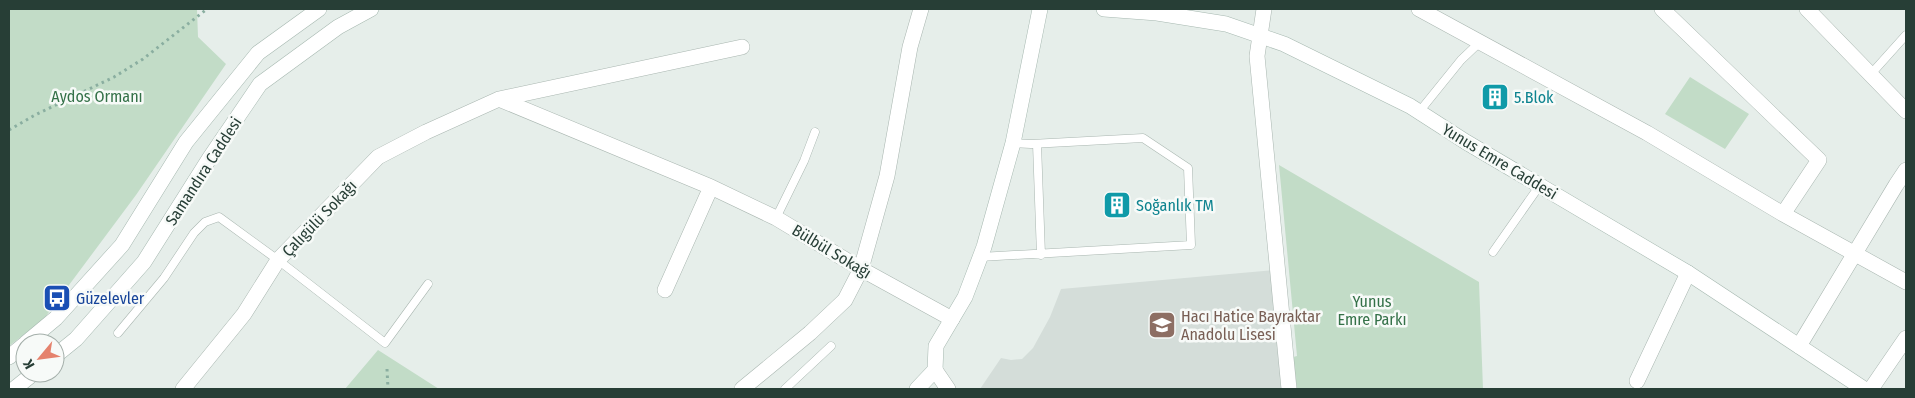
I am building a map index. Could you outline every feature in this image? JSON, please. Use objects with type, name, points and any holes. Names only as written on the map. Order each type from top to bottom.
[{"type":"street","name":"Samandıra Caddesi","points":[[38,333],[56,318],[122,245],[186,142],[258,53],[319,9]]},
{"type":"street","name":"Samandıra Caddesi","points":[[65,348],[76,339],[144,262],[209,159],[260,84],[338,26],[371,9]]},
{"type":"street","points":[[742,389],[810,333],[845,300],[861,269],[887,176],[910,47],[921,9]]},
{"type":"street","points":[[948,389],[935,370],[936,346],[965,297],[980,257],[1013,143],[1040,9]]},
{"type":"street","name":"Yunus Emre Caddesi","points":[[1104,9],[1157,13],[1226,24],[1284,44],[1419,112],[1466,142],[1688,273],[1864,389]]},
{"type":"street","points":[[1264,9],[1257,56],[1289,389]]},
{"type":"street","points":[[1420,9],[1648,133],[1782,214],[1906,282]]},
{"type":"street","points":[[1662,9],[1819,160],[1782,214]]},
{"type":"street","points":[[1807,9],[1906,110]]},
{"type":"street","name":"Çalıgülü Sokağı","points":[[183,389],[244,314],[278,260],[378,157],[426,132],[499,99],[742,47]]},
{"type":"street","name":"Bülbül Sokağı","points":[[499,99],[711,187],[776,218],[861,269],[952,319]]},
{"type":"street","points":[[1799,346],[1906,170]]},
{"type":"street","points":[[665,290],[711,187]]},
{"type":"street","points":[[1637,381],[1688,273]]},
{"type":"street","points":[[1870,389],[1906,338]]},
{"type":"street","points":[[918,389],[935,370]]},
{"type":"lane","points":[[1871,74],[1906,35]]},
{"type":"lane","points":[[1419,112],[1461,60],[1481,41]]},
{"type":"lane","points":[[776,218],[804,161],[815,132]]},
{"type":"lane","points":[[980,257],[1191,245],[1188,168],[1143,138],[1037,144],[1013,143]]},
{"type":"lane","points":[[1037,144],[1040,255]]},
{"type":"lane","points":[[1493,252],[1540,185]]},
{"type":"lane","points":[[118,332],[164,278],[194,233],[212,218],[219,217],[385,343],[428,284]]},
{"type":"lane","points":[[785,389],[831,346]]},
{"type":"path","points":[[9,130],[35,115],[114,77],[143,59],[207,9]]},
{"type":"path","points":[[387,368],[388,389]]},
{"type":"shaded area","name":"Hacı Hatice Bayraktar Anadolu Lisesi","points":[[1275,270],[1284,389],[980,389],[1001,358],[1011,360],[1022,359],[1033,348],[1050,317],[1061,289]]},
{"type":"green space","name":"Aydos Ormanı","points":[[9,9],[197,9],[198,37],[226,64],[136,195],[43,320],[26,333],[15,333],[15,341],[9,346]]},
{"type":"green space","points":[[1690,77],[1749,114],[1725,149],[1665,114]]},
{"type":"green space","name":"Yunus Emre Parkı","points":[[1279,165],[1479,282],[1483,389],[1297,389],[1293,357],[1297,356]]},
{"type":"green space","points":[[378,350],[439,389],[345,389]]},
{"type":"place","name":"5.Blok","points":[[1495,97]]},
{"type":"place","name":"Soğanlık TM","points":[[1117,205]]},
{"type":"place","name":"Güzelevler","points":[[57,298]]},
{"type":"place","name":"Hacı Hatice Bayraktar Anadolu Lisesi","points":[[1162,325]]}]
